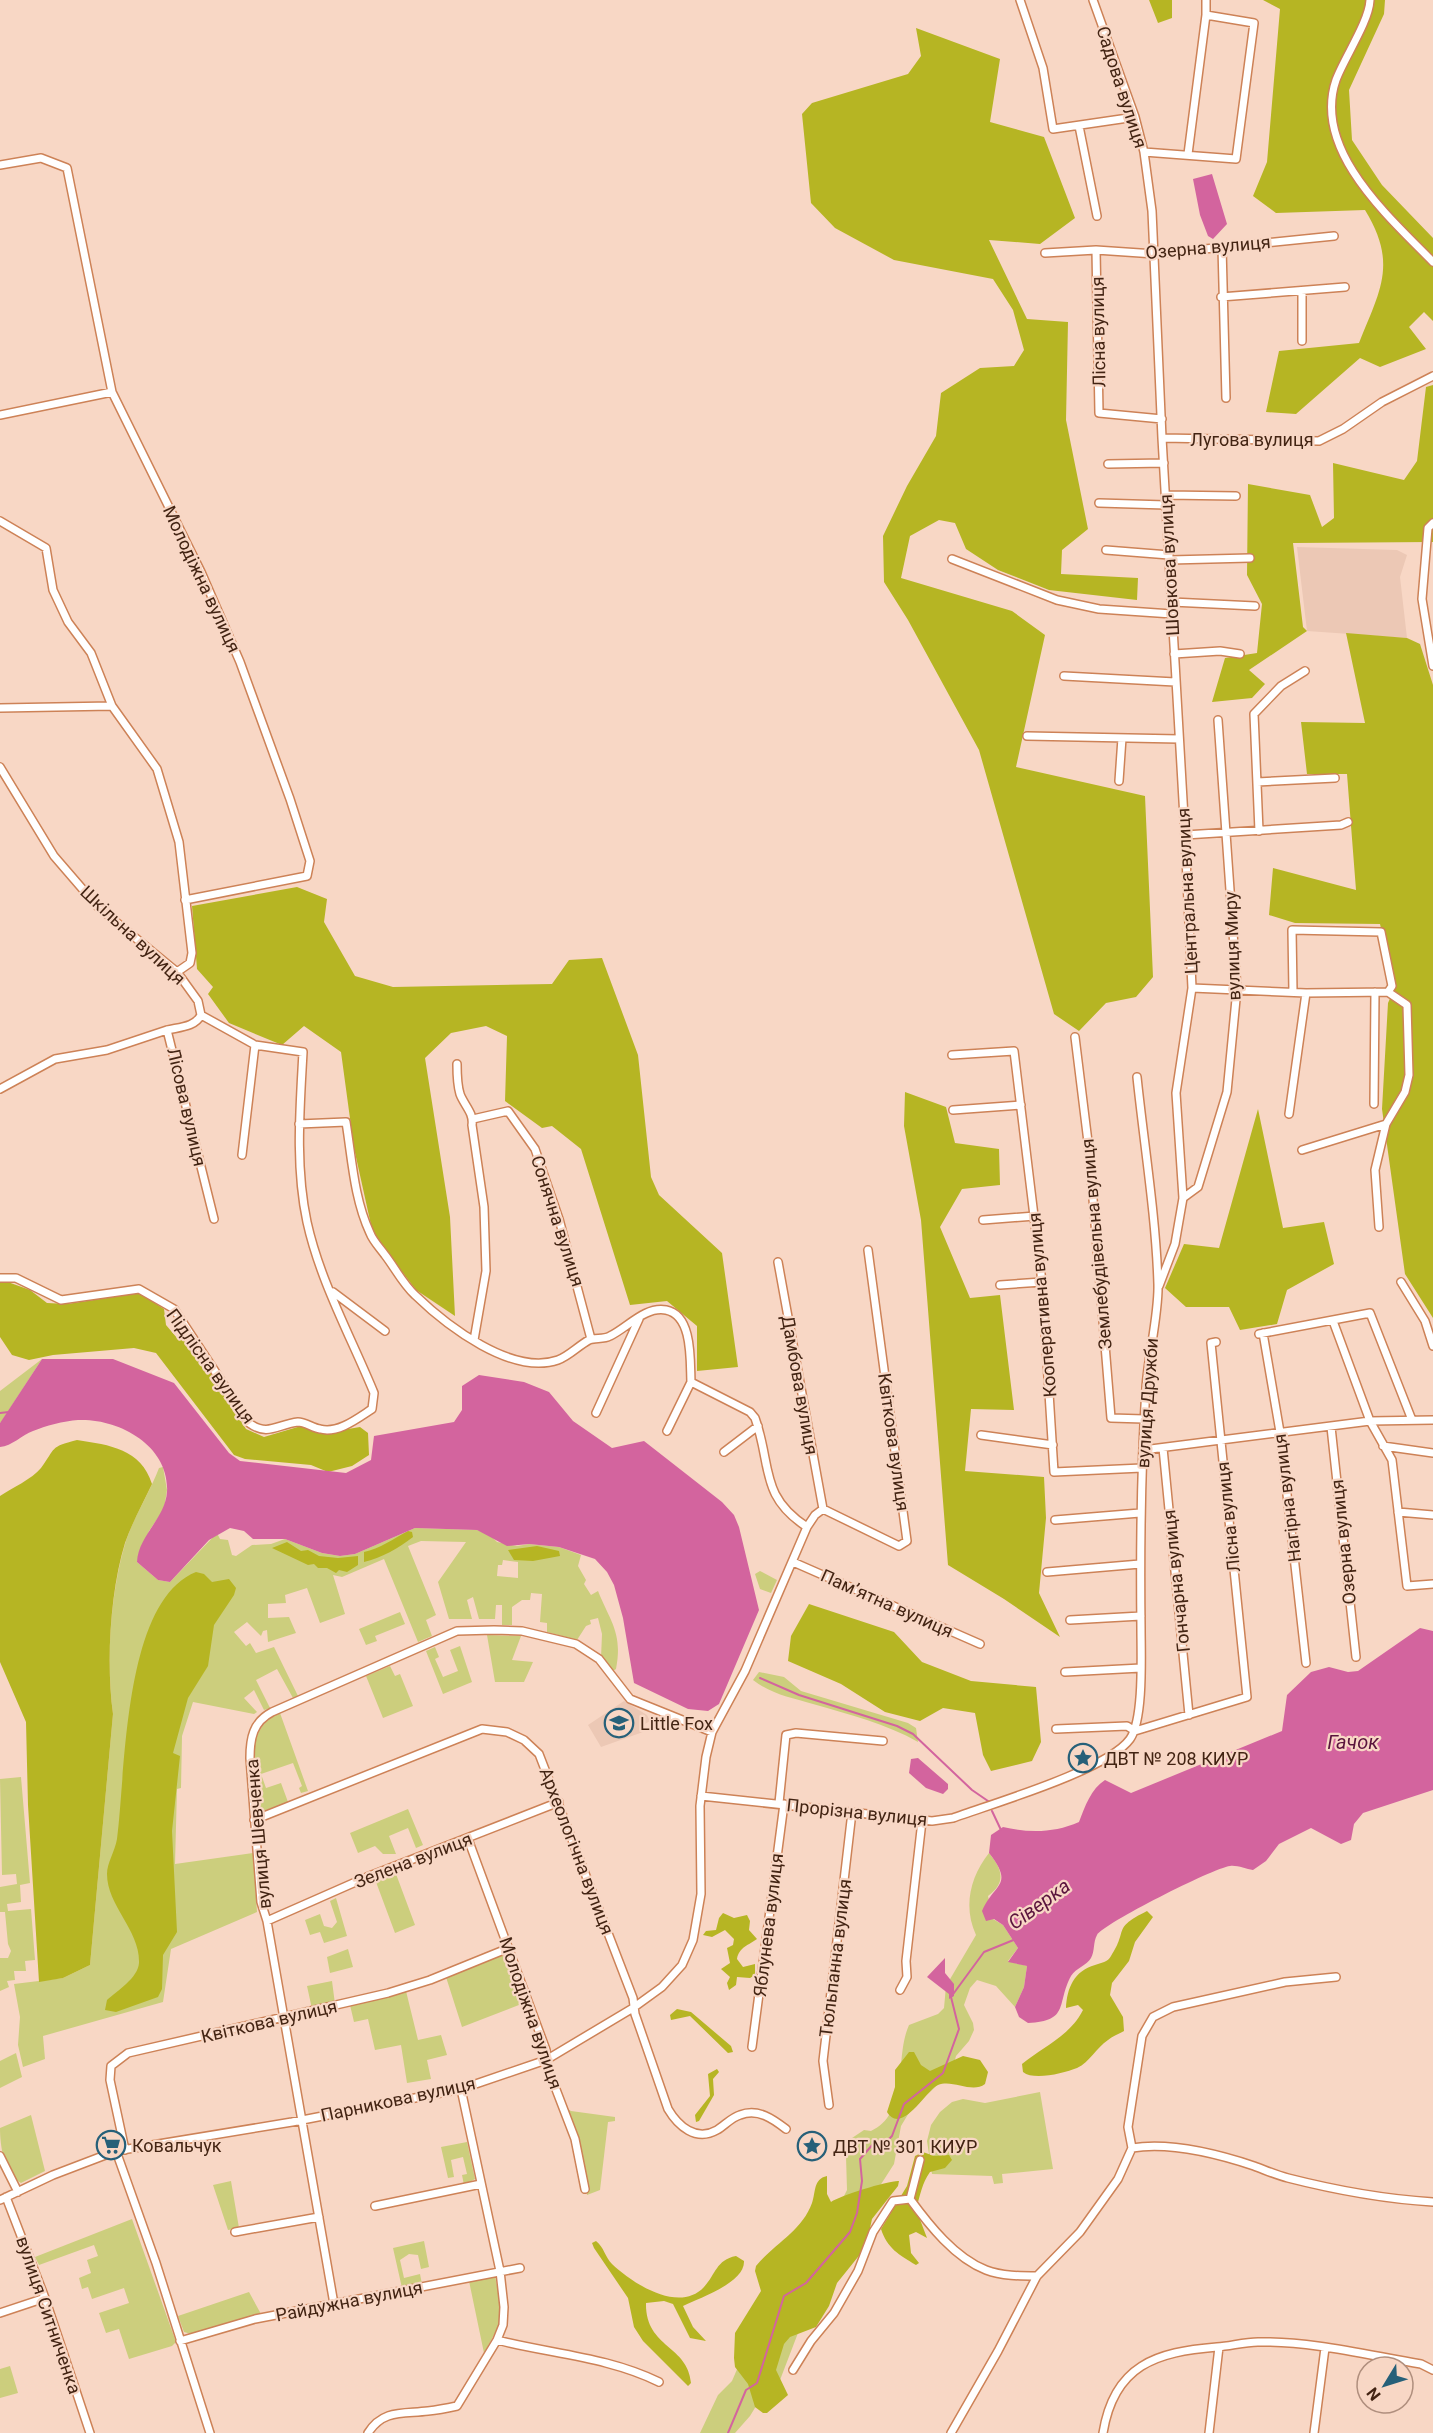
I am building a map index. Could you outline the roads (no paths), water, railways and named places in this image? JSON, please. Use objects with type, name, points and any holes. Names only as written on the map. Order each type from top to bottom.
[{"type":"street","points":[[1020,0],[1043,68],[1053,129],[1135,117]]},
{"type":"street","name":"Садова вулиця","points":[[1093,0],[1135,117],[1144,152],[1155,254]]},
{"type":"street","points":[[1188,154],[1206,0]]},
{"type":"street","points":[[1370,0],[1331,95],[1336,134],[1346,164],[1392,219],[1433,262]]},
{"type":"street","points":[[1144,152],[1236,159],[1254,23],[1206,15]]},
{"type":"street","points":[[1079,126],[1097,216]]},
{"type":"street","name":"Молодіжна вулиця","points":[[0,165],[41,158],[67,168],[112,392],[201,572],[240,662],[310,861],[307,876],[185,900]]},
{"type":"street","name":"Озерна вулиця","points":[[1045,253],[1096,250],[1155,254],[1335,236]]},
{"type":"street","points":[[1222,248],[1221,297],[1226,398]]},
{"type":"street","name":"Лісна вулиця","points":[[1096,250],[1099,414],[1162,419]]},
{"type":"street","name":"Шовкова вулиця","points":[[1155,254],[1162,438],[1177,711]]},
{"type":"street","points":[[1221,297],[1345,287]]},
{"type":"street","points":[[1302,291],[1302,341]]},
{"type":"street","name":"Лугова вулиця","points":[[1162,438],[1319,441],[1343,429],[1382,402],[1433,376]]},
{"type":"street","points":[[0,415],[112,392]]},
{"type":"street","points":[[1108,464],[1164,464]]},
{"type":"street","points":[[1166,495],[1236,496]]},
{"type":"street","points":[[1099,503],[1166,505]]},
{"type":"street","points":[[0,521],[46,548],[53,590],[68,622],[91,653],[112,706],[157,769],[179,842],[192,953],[190,963],[177,972]]},
{"type":"street","points":[[1430,526],[1422,599],[1433,666]]},
{"type":"street","points":[[1106,550],[1169,558],[1250,558]]},
{"type":"street","points":[[952,559],[1057,600],[1099,609],[1172,614]]},
{"type":"street","points":[[1172,602],[1255,606]]},
{"type":"street","points":[[1174,654],[1220,651],[1240,654]]},
{"type":"street","points":[[1259,831],[1254,714],[1281,686],[1305,671]]},
{"type":"street","points":[[1064,676],[1175,681]]},
{"type":"street","points":[[0,708],[112,706]]},
{"type":"street","name":"Центральна вулиця","points":[[1159,1286],[1175,1244],[1183,1198],[1176,1093],[1192,987],[1177,711]]},
{"type":"street","name":"вулиця Миру","points":[[1183,1198],[1198,1187],[1227,1092],[1237,989],[1218,720]]},
{"type":"street","points":[[1027,736],[1179,739]]},
{"type":"street","points":[[1119,781],[1122,738]]},
{"type":"street","name":"Шкільна вулиця","points":[[0,768],[61,865],[98,907],[177,972],[198,1001],[201,1015]]},
{"type":"street","points":[[1257,782],[1335,778]]},
{"type":"street","points":[[1185,835],[1341,825],[1348,822]]},
{"type":"street","points":[[1293,992],[1292,930],[1381,932],[1392,986],[1388,992]]},
{"type":"street","points":[[1192,987],[1306,993],[1388,992],[1407,1005],[1409,1075],[1405,1092],[1386,1124],[1376,1170],[1379,1227]]},
{"type":"street","points":[[1374,1104],[1375,992]]},
{"type":"street","points":[[1289,1114],[1306,993]]},
{"type":"street","points":[[167,1030],[190,1025],[198,1021],[201,1015],[255,1045],[303,1052],[299,1124],[300,1177],[307,1223],[330,1291],[385,1331]]},
{"type":"street","name":"Лісова вулиця","points":[[0,1089],[55,1059],[107,1050],[167,1030],[214,1219]]},
{"type":"street","name":"Землебудівельна вулиця","points":[[1074,1037],[1089,1150],[1111,1418],[1144,1419]]},
{"type":"street","points":[[242,1155],[255,1045]]},
{"type":"street","name":"Кооперативна вулиця","points":[[952,1055],[1014,1051],[1042,1282],[1053,1470],[1056,1473],[1142,1468]]},
{"type":"street","points":[[457,1064],[456,1077],[460,1094],[473,1119],[484,1207],[486,1271],[474,1340]]},
{"type":"street","name":"вулиця Дружби","points":[[1135,1731],[1141,1668],[1140,1513],[1144,1419],[1148,1357],[1159,1286],[1137,1077]]},
{"type":"street","points":[[953,1110],[1021,1105]]},
{"type":"street","name":"Сонячна вулиця","points":[[473,1119],[508,1111],[535,1149],[560,1220],[591,1339]]},
{"type":"street","points":[[299,1124],[346,1122],[357,1191],[370,1234],[414,1294],[474,1340],[500,1356],[535,1364],[556,1361],[591,1339],[604,1339],[623,1330],[640,1316],[656,1309],[668,1310],[679,1318],[688,1336],[691,1382],[667,1431]]},
{"type":"street","points":[[1302,1150],[1386,1124]]},
{"type":"street","points":[[983,1220],[1035,1216]]},
{"type":"street","name":"Квіткова вулиця","points":[[823,1509],[899,1545],[907,1541],[868,1250]]},
{"type":"street","name":"Дамбова вулиця","points":[[778,1262],[823,1509]]},
{"type":"street","name":"Підлісна вулиця","points":[[0,1278],[16,1278],[61,1300],[139,1290],[174,1309],[249,1423],[258,1429],[271,1431],[299,1422],[323,1430],[355,1421],[372,1409],[374,1393],[330,1291]]},
{"type":"street","points":[[1000,1285],[1042,1282]]},
{"type":"street","points":[[1401,1282],[1425,1321],[1433,1346]]},
{"type":"street","points":[[1412,1420],[1370,1313],[1333,1321],[1370,1421],[1392,1460],[1407,1586],[1433,1584]]},
{"type":"street","points":[[596,1413],[640,1316]]},
{"type":"street","name":"Нагірна вулиця","points":[[1306,1664],[1281,1432],[1261,1333],[1333,1321]]},
{"type":"street","name":"Лісна вулиця","points":[[1189,1715],[1247,1697],[1211,1343],[1216,1342]]},
{"type":"street","points":[[691,1382],[750,1412],[758,1426],[773,1493],[783,1509],[807,1527]]},
{"type":"street","points":[[1143,1450],[1370,1421],[1433,1420]]},
{"type":"street","points":[[724,1452],[758,1426]]},
{"type":"street","name":"Озерна вулиця","points":[[1331,1427],[1356,1657]]},
{"type":"street","points":[[981,1435],[1053,1445]]},
{"type":"street","points":[[1383,1446],[1433,1453]]},
{"type":"street","name":"Гончарна вулиця","points":[[1163,1448],[1189,1715]]},
{"type":"street","points":[[793,1562],[807,1527],[815,1515],[823,1509]]},
{"type":"street","points":[[1398,1512],[1433,1515]]},
{"type":"street","points":[[1055,1520],[1140,1513]]},
{"type":"street","name":"Парникова вулиця","points":[[3,2198],[116,2151],[461,2089],[546,2060],[633,2008],[672,1977],[682,1965],[693,1940],[701,1894],[701,1796],[712,1732],[745,1671],[772,1602],[793,1562]]},
{"type":"street","name":"Памʼятна вулиця","points":[[793,1562],[980,1644]]},
{"type":"street","points":[[1047,1572],[1140,1564]]},
{"type":"street","points":[[1070,1620],[1141,1616]]},
{"type":"street","name":"вулиця Шевченка","points":[[334,2304],[303,2119],[267,1921],[261,1902],[250,1748],[254,1730],[261,1718],[457,1631],[522,1631],[576,1644],[599,1659],[630,1699],[712,1732]]},
{"type":"street","points":[[1065,1672],[1141,1668]]},
{"type":"street","points":[[1056,1729],[1127,1726],[1135,1731],[1189,1715]]},
{"type":"street","name":"Археологічна вулиця","points":[[254,1820],[486,1729],[507,1732],[535,1748],[559,1802],[633,1998],[633,2008],[668,2109],[684,2130],[700,2134],[713,2132],[739,2115],[755,2113],[771,2117],[786,2129]]},
{"type":"street","name":"Прорізна вулиця","points":[[701,1796],[781,1803],[922,1821],[953,1818],[1080,1770],[1115,1752],[1128,1742],[1135,1731]]},
{"type":"street","name":"Яблунева вулиця","points":[[752,2047],[781,1803],[786,1735],[796,1733],[883,1742]]},
{"type":"street","name":"Зелена вулиця","points":[[267,1921],[367,1877],[559,1802]]},
{"type":"street","name":"Тюльпанна вулиця","points":[[829,2105],[823,2061],[852,1812]]},
{"type":"street","points":[[900,1989],[907,1977],[906,1961],[922,1821]]},
{"type":"street","name":"Молодіжна вулиця","points":[[468,1839],[546,2050],[546,2060],[575,2139],[585,2189]]},
{"type":"street","name":"Квіткова вулиця","points":[[124,2150],[110,2080],[111,2066],[128,2053],[416,1985],[509,1947]]},
{"type":"street","points":[[951,2433],[998,2351],[1037,2276],[1080,2232],[1100,2208],[1118,2179],[1132,2148],[1128,2127],[1142,2036],[1153,2017],[1173,2007],[1274,1984],[1336,1977]]},
{"type":"street","points":[[368,2433],[382,2417],[391,2414],[457,2406],[497,2340],[503,2325],[504,2307],[500,2271],[461,2089]]},
{"type":"street","points":[[1132,2148],[1143,2146],[1190,2151],[1347,2191],[1433,2202]]},
{"type":"street","points":[[116,2151],[210,2433]]},
{"type":"street","points":[[0,2156],[18,2192]]},
{"type":"street","points":[[910,2199],[920,2160]]},
{"type":"street","points":[[375,2206],[481,2184]]},
{"type":"street","name":"вулиця Ситниченка","points":[[3,2198],[45,2298],[90,2433]]},
{"type":"street","points":[[910,2199],[955,2250],[975,2265],[988,2271],[1014,2276],[1037,2276]]},
{"type":"street","points":[[793,2370],[811,2341],[834,2313],[858,2271],[873,2232],[893,2201],[910,2199]]},
{"type":"street","points":[[235,2232],[319,2217]]},
{"type":"street","name":"Райдужна вулиця","points":[[180,2341],[255,2319],[520,2268]]},
{"type":"street","points":[[0,2313],[45,2298]]},
{"type":"street","points":[[497,2340],[599,2359],[637,2371],[659,2382]]},
{"type":"street","points":[[1103,2433],[1107,2410],[1114,2394],[1141,2367],[1175,2352],[1257,2342],[1325,2348],[1420,2364],[1433,2370]]},
{"type":"street","points":[[1209,2433],[1219,2347]]},
{"type":"street","points":[[1314,2433],[1325,2348]]},
{"type":"water","points":[[1212,174],[1227,224],[1213,239],[1208,236],[1200,215],[1193,179]]},
{"type":"water","points":[[42,1359],[113,1359],[174,1383],[229,1453],[240,1461],[346,1473],[371,1460],[374,1436],[454,1422],[462,1410],[462,1386],[479,1375],[524,1382],[549,1392],[573,1421],[612,1448],[644,1441],[722,1502],[734,1515],[759,1610],[719,1704],[708,1711],[688,1709],[634,1683],[623,1618],[614,1585],[607,1572],[595,1559],[559,1547],[529,1544],[507,1546],[477,1530],[415,1528],[355,1554],[340,1556],[322,1553],[285,1539],[253,1539],[244,1531],[230,1528],[209,1540],[170,1582],[158,1580],[137,1562],[142,1544],[162,1511],[167,1492],[166,1476],[151,1448],[139,1438],[110,1424],[78,1420],[38,1429],[9,1445],[0,1447],[0,1423]]},
{"type":"water","name":"Гачок","points":[[1420,1628],[1433,1631],[1433,1790],[1363,1813],[1354,1824],[1351,1840],[1341,1844],[1311,1828],[1279,1844],[1266,1861],[1253,1870],[1233,1866],[1220,1869],[1137,1909],[1097,1935],[1091,1958],[1071,1976],[1056,2015],[1041,2022],[1028,2023],[1019,2017],[1015,2007],[1024,1987],[1027,1966],[1008,1962],[1018,1948],[1003,1925],[994,1919],[986,1921],[982,1911],[1000,1884],[1001,1878],[1001,1872],[989,1853],[991,1835],[1003,1827],[1041,1831],[1070,1826],[1079,1822],[1092,1793],[1105,1780],[1131,1793],[1282,1731],[1287,1695],[1311,1672],[1329,1667],[1348,1672],[1358,1671]]},
{"type":"water","points":[[918,1758],[948,1784],[948,1789],[943,1794],[926,1788],[909,1773],[911,1759]]},
{"type":"water","points":[[945,1958],[945,1973],[954,1984],[954,1996],[949,1999],[949,1994],[927,1977]]},
{"type":"waterway","points":[[0,1413],[9,1412]]},
{"type":"waterway","points":[[760,1678],[799,1695],[897,1726],[913,1734],[972,1790],[988,1801]]},
{"type":"waterway","points":[[992,1811],[1001,1830]]},
{"type":"waterway","name":"Сіверка","points":[[728,2433],[746,2390],[757,2383],[784,2296],[806,2283],[850,2232],[857,2213],[862,2181],[860,2159],[874,2143],[887,2141],[892,2136],[904,2104],[943,2073],[959,2029],[951,1997],[984,1952],[1016,1939]]},
{"type":"place","name":"Little Fox","points":[[619,1723]]},
{"type":"place","name":"ДВТ № 208 КИУР","points":[[1083,1758]]},
{"type":"place","name":"Ковальчук","points":[[111,2145]]},
{"type":"place","name":"ДВТ № 301 КИУР","points":[[812,2146]]}]
